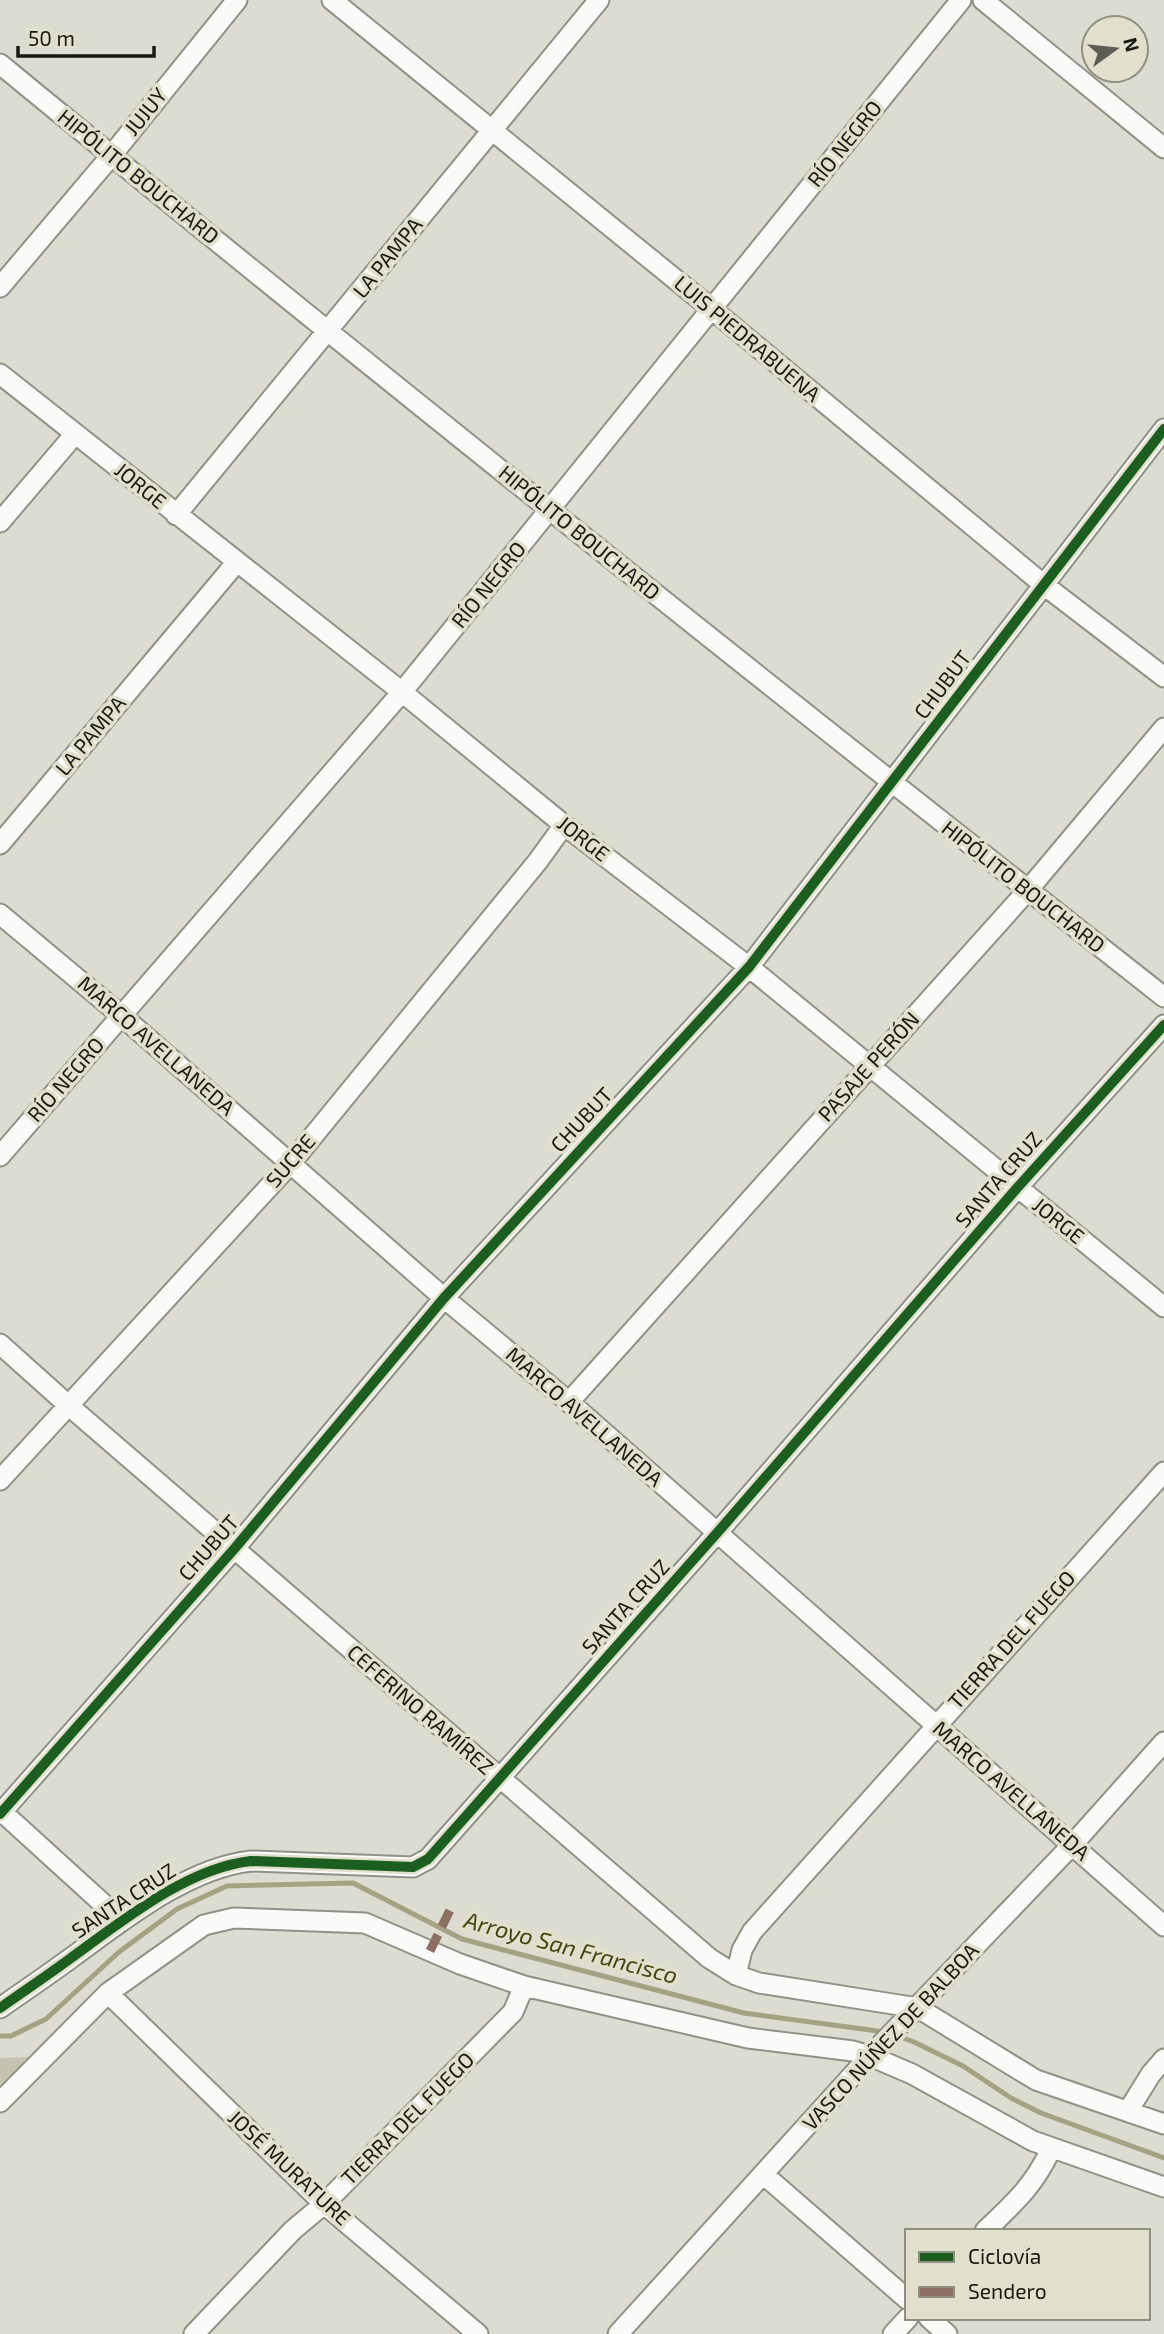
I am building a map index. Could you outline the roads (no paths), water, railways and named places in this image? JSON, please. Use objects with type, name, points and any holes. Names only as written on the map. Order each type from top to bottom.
[{"type":"street","name":"JUJUY","points":[[0,287],[111,156],[237,0]]},
{"type":"street","name":"LUIS PIEDRABUENA","points":[[332,0],[713,310],[1044,585],[1164,677]]},
{"type":"street","name":"LA PAMPA","points":[[176,515],[599,0]]},
{"type":"street","name":"RÍO NEGRO","points":[[0,1156],[402,692],[961,0]]},
{"type":"street","points":[[983,0],[1164,148]]},
{"type":"street","name":"HIPÓLITO BOUCHARD","points":[[0,64],[327,332],[891,784],[1164,997]]},
{"type":"street","name":"JORGE","points":[[0,374],[402,692],[564,825],[749,967],[1164,1307]]},
{"type":"street","name":"CHUBUT","points":[[1,1812],[235,1548],[444,1298],[749,967],[1164,429]]},
{"type":"street","points":[[0,522],[75,435]]},
{"type":"street","name":"LA PAMPA","points":[[0,844],[236,563]]},
{"type":"street","name":"PASAJE PERÓN","points":[[569,1402],[1028,890],[1164,728]]},
{"type":"street","name":"SUCRE","points":[[0,1480],[291,1163],[538,861],[564,825]]},
{"type":"street","name":"MARCO AVELLANEDA","points":[[0,914],[122,1016],[444,1298],[569,1402],[1164,1926]]},
{"type":"street","name":"SANTA CRUZ","points":[[0,2008],[122,1921],[210,1871],[232,1863],[275,1860],[413,1867],[428,1859],[717,1533],[1017,1188],[1164,1025]]},
{"type":"street","name":"CEFERINO RAMÍREZ","points":[[0,1344],[498,1779],[709,1958],[736,1975],[759,1983],[913,2013]]},
{"type":"street","name":"TIERRA DEL FUEGO","points":[[736,1975],[742,1950],[752,1932],[1164,1472]]},
{"type":"street","name":"VASCO NÚÑEZ DE BALBOA","points":[[618,2334],[876,2051],[1073,1844],[1164,1742]]},
{"type":"street","points":[[1,1812],[122,1921]]},
{"type":"street","points":[[0,2102],[108,1993],[204,1925],[234,1918],[365,1923],[460,1964],[524,1986],[748,2038],[853,2052],[876,2051],[1033,2141],[1164,2187]]},
{"type":"street","name":"TIERRA DEL FUEGO","points":[[194,2334],[293,2230],[324,2204],[513,2012],[524,1986]]},
{"type":"street","name":"JOSÉ MURATURE","points":[[108,1993],[324,2204],[478,2334]]},
{"type":"street","points":[[913,2013],[1036,2080],[1164,2124]]},
{"type":"street","points":[[1128,2111],[1151,2074],[1164,2059]]},
{"type":"street","points":[[987,2229],[1028,2189],[1039,2175],[1051,2149]]},
{"type":"street","points":[[763,2174],[905,2297]]},
{"type":"street","points":[[893,2334],[906,2320]]},
{"type":"street","points":[[931,2320],[947,2334]]},
{"type":"waterway","name":"Arroyo San Francisco","points":[[0,2036],[11,2036],[46,2019],[119,1952],[177,1909],[227,1886],[353,1883],[462,1939],[744,2013],[885,2032]]},
{"type":"waterway","name":"Arroyo San Francisco","points":[[895,2035],[963,2066],[1011,2098],[1041,2113],[1164,2158]]}]
